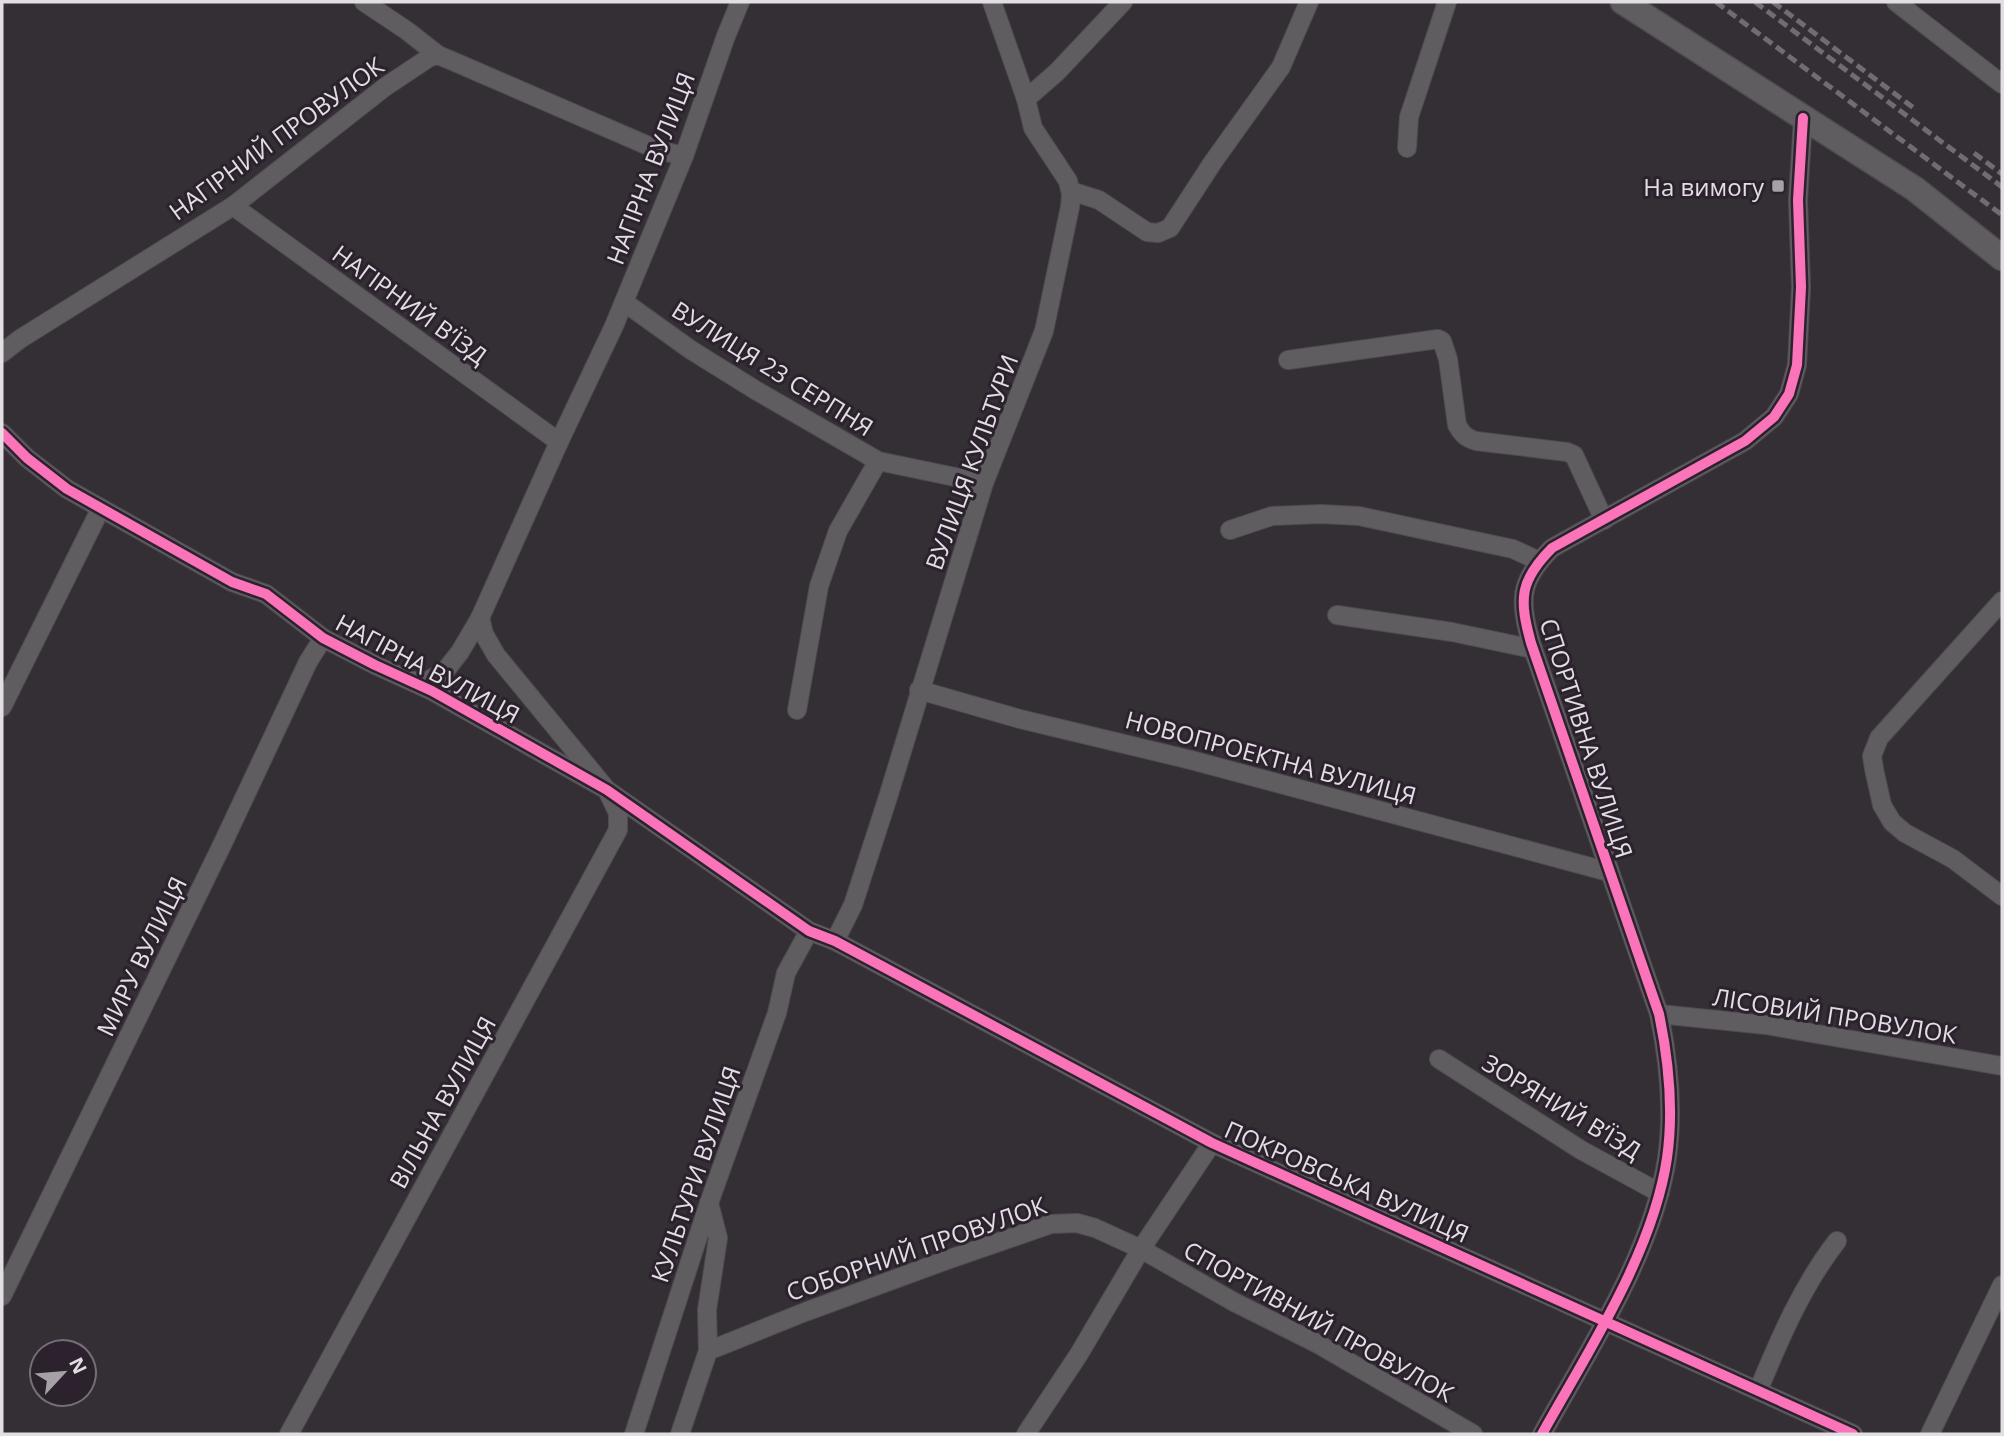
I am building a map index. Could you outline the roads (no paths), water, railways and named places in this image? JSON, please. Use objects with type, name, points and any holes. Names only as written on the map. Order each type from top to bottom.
[{"type":"street","name":"НАГІРНИЙ ПРОВУЛОК","points":[[364,2],[438,55],[658,150],[684,156]]},
{"type":"street","name":"НАГІРНА ВУЛИЦЯ","points":[[413,681],[427,681],[445,671],[480,618],[624,302],[684,156],[740,2]]},
{"type":"street","points":[[992,2],[1026,99],[1032,128],[1065,175],[1071,191],[1099,200],[1147,232],[1158,233],[1170,228],[1281,67],[1309,2]]},
{"type":"street","points":[[1026,99],[1056,72],[1123,2]]},
{"type":"street","points":[[1406,148],[1409,117],[1447,2]]},
{"type":"street","points":[[1623,2],[1915,189],[2002,258]]},
{"type":"street","points":[[1896,2],[2002,84]]},
{"type":"street","name":"НАГІРНИЙ ПРОВУЛОК","points":[[2,353],[20,339],[233,206],[385,87],[430,57],[438,55]]},
{"type":"street","name":"СПОРТИВНА ВУЛИЦЯ","points":[[1542,1434],[1605,1321],[1634,1261],[1660,1193],[1667,1157],[1671,1097],[1667,1049],[1659,1014],[1533,649],[1523,614],[1524,592],[1530,573],[1552,548],[1745,441],[1774,417],[1789,394],[1797,365],[1801,288],[1798,200],[1803,118]]},
{"type":"street","name":"ВУЛИЦЯ КУЛЬТУРИ","points":[[835,941],[853,905],[984,483],[1044,331],[1071,191]]},
{"type":"street","name":"НАГІРНИЙ В’ЇЗД","points":[[233,206],[558,442]]},
{"type":"street","name":"ВУЛИЦЯ 23 СЕРПНЯ","points":[[624,302],[691,350],[878,461],[984,483]]},
{"type":"street","points":[[1288,360],[1437,339],[1442,341],[1448,359],[1457,425],[1461,433],[1476,441],[1574,455],[1604,520]]},
{"type":"street","name":"НАГІРНА ВУЛИЦЯ","points":[[2,433],[27,458],[67,489],[232,582],[266,594],[323,638],[413,681],[607,790],[809,932],[835,941]]},
{"type":"street","points":[[797,710],[819,586],[838,531],[878,461]]},
{"type":"street","points":[[2,707],[101,508]]},
{"type":"street","points":[[1230,530],[1272,516],[1359,516],[1513,549],[1539,561]]},
{"type":"street","points":[[2002,601],[1879,738],[1872,756],[1882,805],[1892,822],[1905,833],[1953,859],[2002,896]]},
{"type":"street","points":[[1337,615],[1452,632],[1533,649]]},
{"type":"street","name":"НАГІРНА ВУЛИЦЯ","points":[[480,618],[484,634],[496,655],[607,790]]},
{"type":"street","name":"МИРУ ВУЛИЦЯ","points":[[2,1296],[216,858],[308,662],[323,638]]},
{"type":"street","name":"НОВОПРОЕКТНА ВУЛИЦЯ","points":[[919,690],[1020,719],[1191,760],[1609,872]]},
{"type":"street","name":"ВІЛЬНА ВУЛИЦЯ","points":[[289,1434],[618,830],[618,813],[607,790]]},
{"type":"street","name":"КУЛЬТУРИ ВУЛИЦЯ","points":[[634,1434],[709,1203],[777,1013],[786,973],[809,932]]},
{"type":"street","name":"ПОКРОВСЬКА ВУЛИЦЯ","points":[[835,941],[1212,1143],[1853,1434]]},
{"type":"street","name":"ЛІСОВИЙ ПРОВУЛОК","points":[[1659,1014],[1766,1025],[2002,1066]]},
{"type":"street","name":"ЗОРЯНИЙ В’ЇЗД","points":[[1439,1059],[1581,1150],[1660,1193]]},
{"type":"street","points":[[1026,1434],[1079,1354],[1141,1250],[1212,1143]]},
{"type":"street","points":[[680,1434],[708,1351],[707,1310],[718,1238],[709,1203]]},
{"type":"street","name":"СОБОРНИЙ ПРОВУЛОК","points":[[708,1351],[804,1312],[1051,1224],[1070,1222],[1089,1226],[1141,1250]]},
{"type":"street","points":[[1758,1391],[1796,1306],[1818,1265],[1837,1241]]},
{"type":"street","name":"СПОРТИВНИЙ ПРОВУЛОК","points":[[1141,1250],[1234,1303],[1318,1344],[1473,1434]]},
{"type":"street","points":[[1930,1434],[2002,1285]]},
{"type":"railway","points":[[1716,2],[2002,215]]},
{"type":"railway","points":[[1755,2],[2002,187]]},
{"type":"railway","points":[[1773,2],[1915,109]]},
{"type":"railway","points":[[1974,153],[2002,174]]},
{"type":"place","name":"На вимогу","points":[[1778,186]]}]
